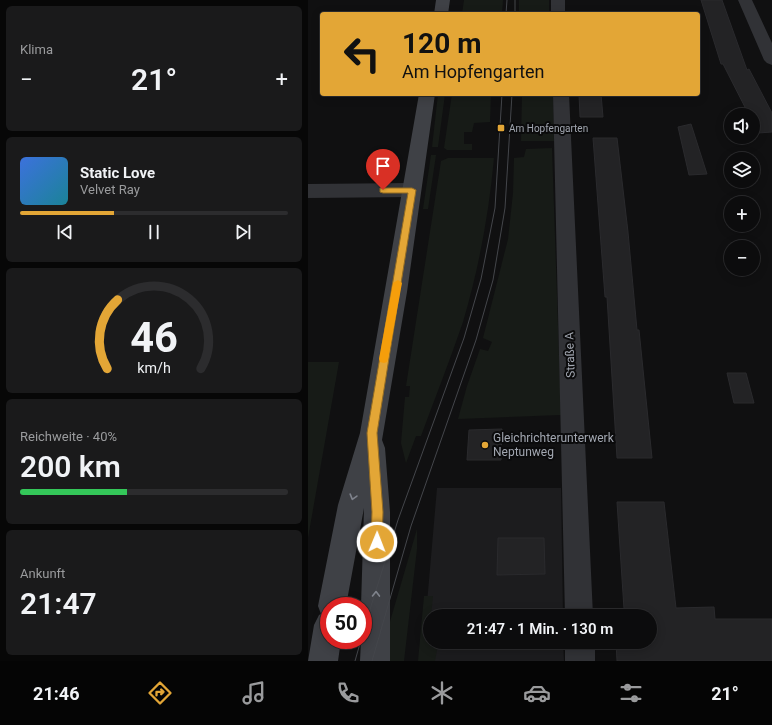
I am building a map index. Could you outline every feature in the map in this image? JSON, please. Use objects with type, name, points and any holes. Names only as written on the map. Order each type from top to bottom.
[{"type":"main road","points":[[441,12],[443,0]]},
{"type":"main road","points":[[334,597],[351,505],[372,433],[427,96]]},
{"type":"main road","points":[[372,433],[377,512],[376,661]]},
{"type":"main road","points":[[323,661],[325,649]]},
{"type":"street","points":[[558,0],[558,12]]},
{"type":"street","points":[[745,0],[772,60]]},
{"type":"street","name":"Straße A","points":[[561,96],[579,609]]},
{"type":"street","points":[[308,190],[412,190]]},
{"type":"street","points":[[580,649],[580,661]]},
{"type":"shaded area","points":[[464,0],[503,0],[502,12],[462,12]]},
{"type":"shaded area","points":[[519,0],[549,0],[549,12],[519,12]]},
{"type":"shaded area","points":[[438,96],[445,96],[438,147],[432,147]]},
{"type":"shaded area","points":[[452,96],[491,96],[490,122],[474,123],[472,132],[464,132],[464,144],[472,144],[472,150],[447,150],[444,148]]},
{"type":"shaded area","points":[[522,96],[553,96],[554,141],[521,141]]},
{"type":"shaded area","points":[[552,148],[561,415],[458,419],[467,386],[480,349],[488,351],[492,342],[483,338],[508,239],[513,193],[514,158],[524,157],[526,149]]},
{"type":"shaded area","points":[[431,155],[436,155],[428,209],[423,209]]},
{"type":"shaded area","points":[[448,158],[494,158],[489,199],[479,261],[463,322],[421,436],[416,436],[406,463],[401,443],[405,397],[409,397],[410,386],[406,386],[441,161]]},
{"type":"shaded area","points":[[308,362],[339,362],[308,538]]},
{"type":"shaded area","points":[[437,488],[561,488],[563,609],[427,609]]},
{"type":"shaded area","points":[[417,529],[417,549],[404,661],[389,661],[389,625]]},
{"type":"shaded area","points":[[424,596],[433,596],[432,609],[423,609],[423,649],[436,649],[435,661],[418,661]]},
{"type":"shaded area","points":[[423,649],[563,649],[564,661],[422,661]]},
{"type":"building","points":[[701,0],[722,0],[747,70],[749,69],[772,113],[772,132],[760,133],[760,108],[745,108],[723,64],[721,64]]},
{"type":"building","points":[[579,96],[601,96],[603,117],[580,117]]},
{"type":"building","points":[[691,124],[707,174],[689,175],[678,127]]},
{"type":"building","points":[[593,138],[617,138],[652,458],[617,458],[607,297],[605,297]]},
{"type":"building","points":[[727,373],[746,373],[754,403],[734,403]]},
{"type":"building","name":"Gleichrichterunterwerk Neptunweg","points":[[502,429],[501,460],[467,460],[469,430]]},
{"type":"building","points":[[617,502],[664,502],[676,608],[714,607],[715,619],[772,619],[772,661],[617,661],[616,649],[657,649],[657,609],[624,609]]},
{"type":"building","points":[[498,538],[544,538],[545,574],[497,575]]},
{"type":"tram line","points":[[506,12],[507,0]]},
{"type":"tram line","points":[[515,0],[515,12]]},
{"type":"tram line","points":[[372,603],[398,520],[464,338],[481,279],[495,208],[502,96]]},
{"type":"tram line","points":[[372,661],[411,526],[476,340],[493,280],[505,208],[512,96]]},
{"type":"tram line","points":[[355,661],[358,649]]},
{"type":"slow traffic","points":[[384,359],[398,283]]},
{"type":"place","name":"Am Hopfengarten","points":[[501,128]]},
{"type":"place","name":"Gleichrichterunterwerk Neptunweg","points":[[485,445]]},
{"type":"route","points":[[377,542],[377,512],[372,433],[412,190],[383,190]]}]
